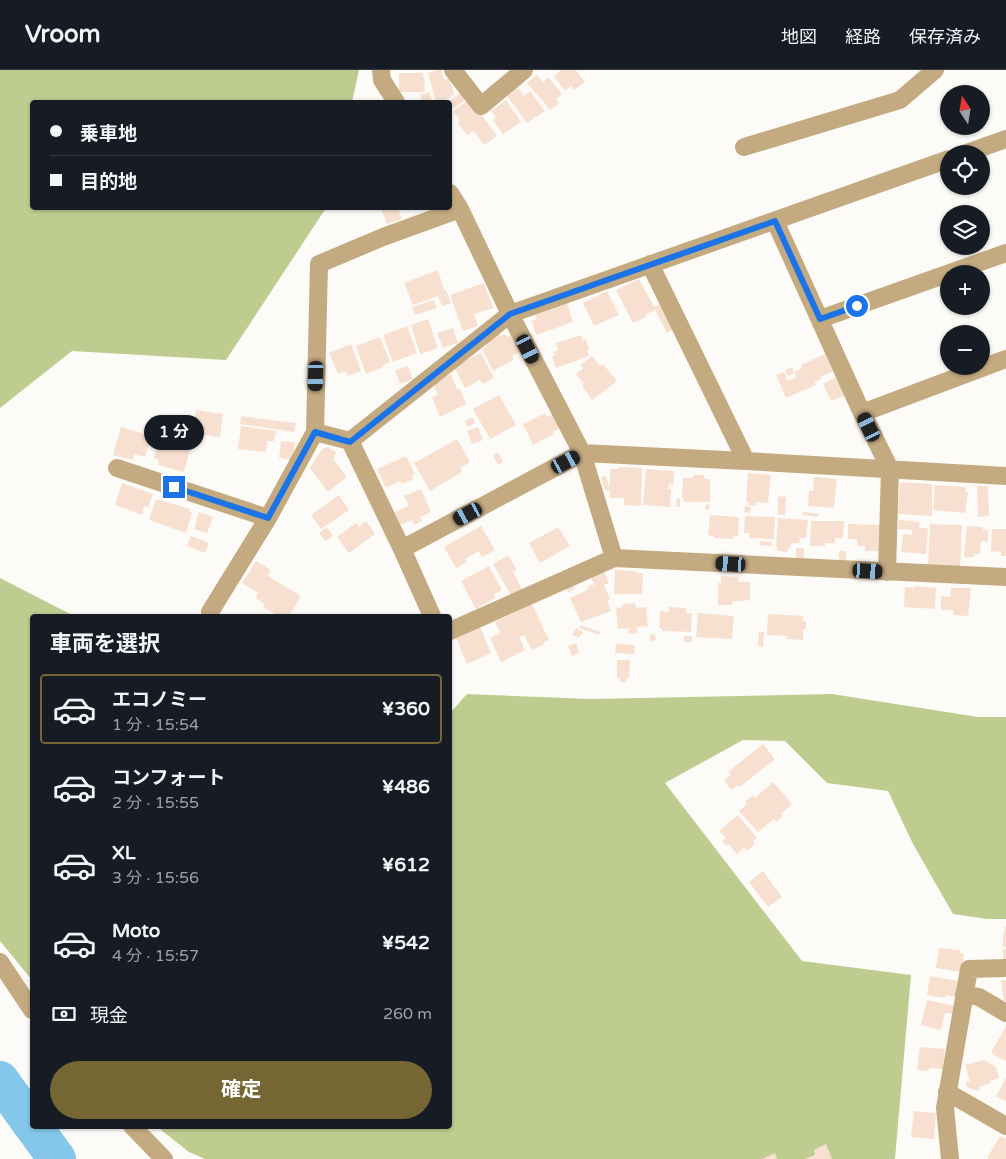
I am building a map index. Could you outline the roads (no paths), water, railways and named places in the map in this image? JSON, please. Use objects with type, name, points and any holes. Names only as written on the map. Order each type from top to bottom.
[{"type":"street","points":[[381,70],[382,80],[395,100]]},
{"type":"street","points":[[453,70],[481,106],[524,70]]},
{"type":"street","points":[[744,146],[900,100],[935,70]]},
{"type":"street","points":[[989,145],[1006,139]]},
{"type":"street","points":[[350,442],[510,314],[940,162]]},
{"type":"street","points":[[452,196],[582,453],[614,558]]},
{"type":"street","points":[[210,612],[268,518],[315,432],[319,264],[384,237],[460,209]]},
{"type":"street","points":[[775,221],[862,413],[890,470],[887,572]]},
{"type":"street","points":[[820,319],[1006,253]]},
{"type":"street","points":[[650,264],[746,461]]},
{"type":"street","points":[[862,413],[1006,359]]},
{"type":"street","points":[[315,432],[350,442],[431,614]]},
{"type":"street","points":[[402,549],[582,453],[1006,476]]},
{"type":"street","points":[[117,468],[268,518]]},
{"type":"street","points":[[452,630],[614,558],[1006,576]]},
{"type":"street","points":[[0,962],[30,1007]]},
{"type":"street","points":[[950,1159],[945,1108],[969,969],[1006,968]]},
{"type":"street","points":[[964,994],[979,997],[1006,1013]]},
{"type":"street","points":[[948,1092],[1006,1126]]},
{"type":"street","points":[[135,1129],[164,1159]]},
{"type":"waterway","points":[[0,1080],[30,1122]]},
{"type":"waterway","points":[[35,1129],[57,1159]]}]
